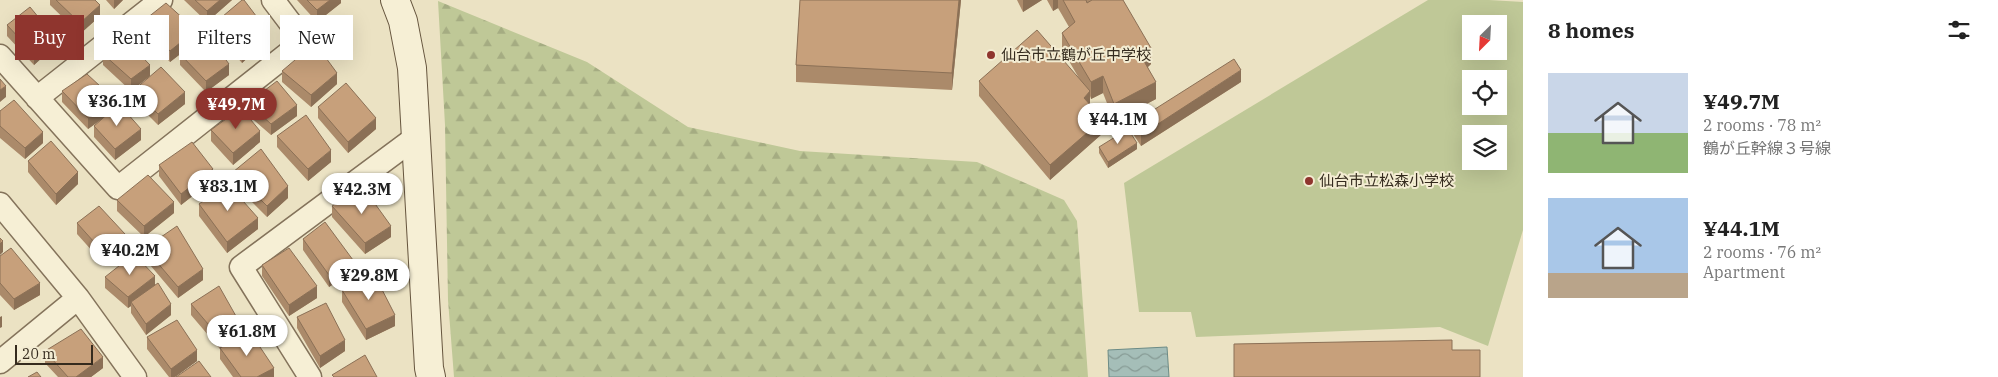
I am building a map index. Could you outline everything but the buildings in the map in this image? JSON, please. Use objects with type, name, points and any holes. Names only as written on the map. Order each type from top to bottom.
[{"type":"street","points":[[38,98],[161,0]]},
{"type":"street","points":[[0,56],[118,188],[304,41],[273,0]]},
{"type":"street","points":[[396,0],[403,21],[412,68],[428,368],[431,377]]},
{"type":"street","points":[[310,377],[241,267],[416,137]]},
{"type":"street","points":[[0,204],[78,298],[134,377]]},
{"type":"street","points":[[0,362],[78,298]]},
{"type":"green space","name":"仙台市立松森小学校","points":[[1428,0],[1523,2],[1523,230],[1488,346],[1440,327],[1196,337],[1191,312],[1139,312],[1124,183]]},
{"type":"green space","points":[[438,1],[587,62],[688,127],[800,151],[977,162],[1064,200],[1077,221],[1088,377],[454,377],[448,300],[445,125]]},
{"type":"water","points":[[1167,347],[1169,377],[1109,377],[1108,350]]},
{"type":"place","name":"仙台市立鶴が丘中学校","points":[[991,55]]},
{"type":"place","name":"仙台市立松森小学校","points":[[1309,181]]}]
